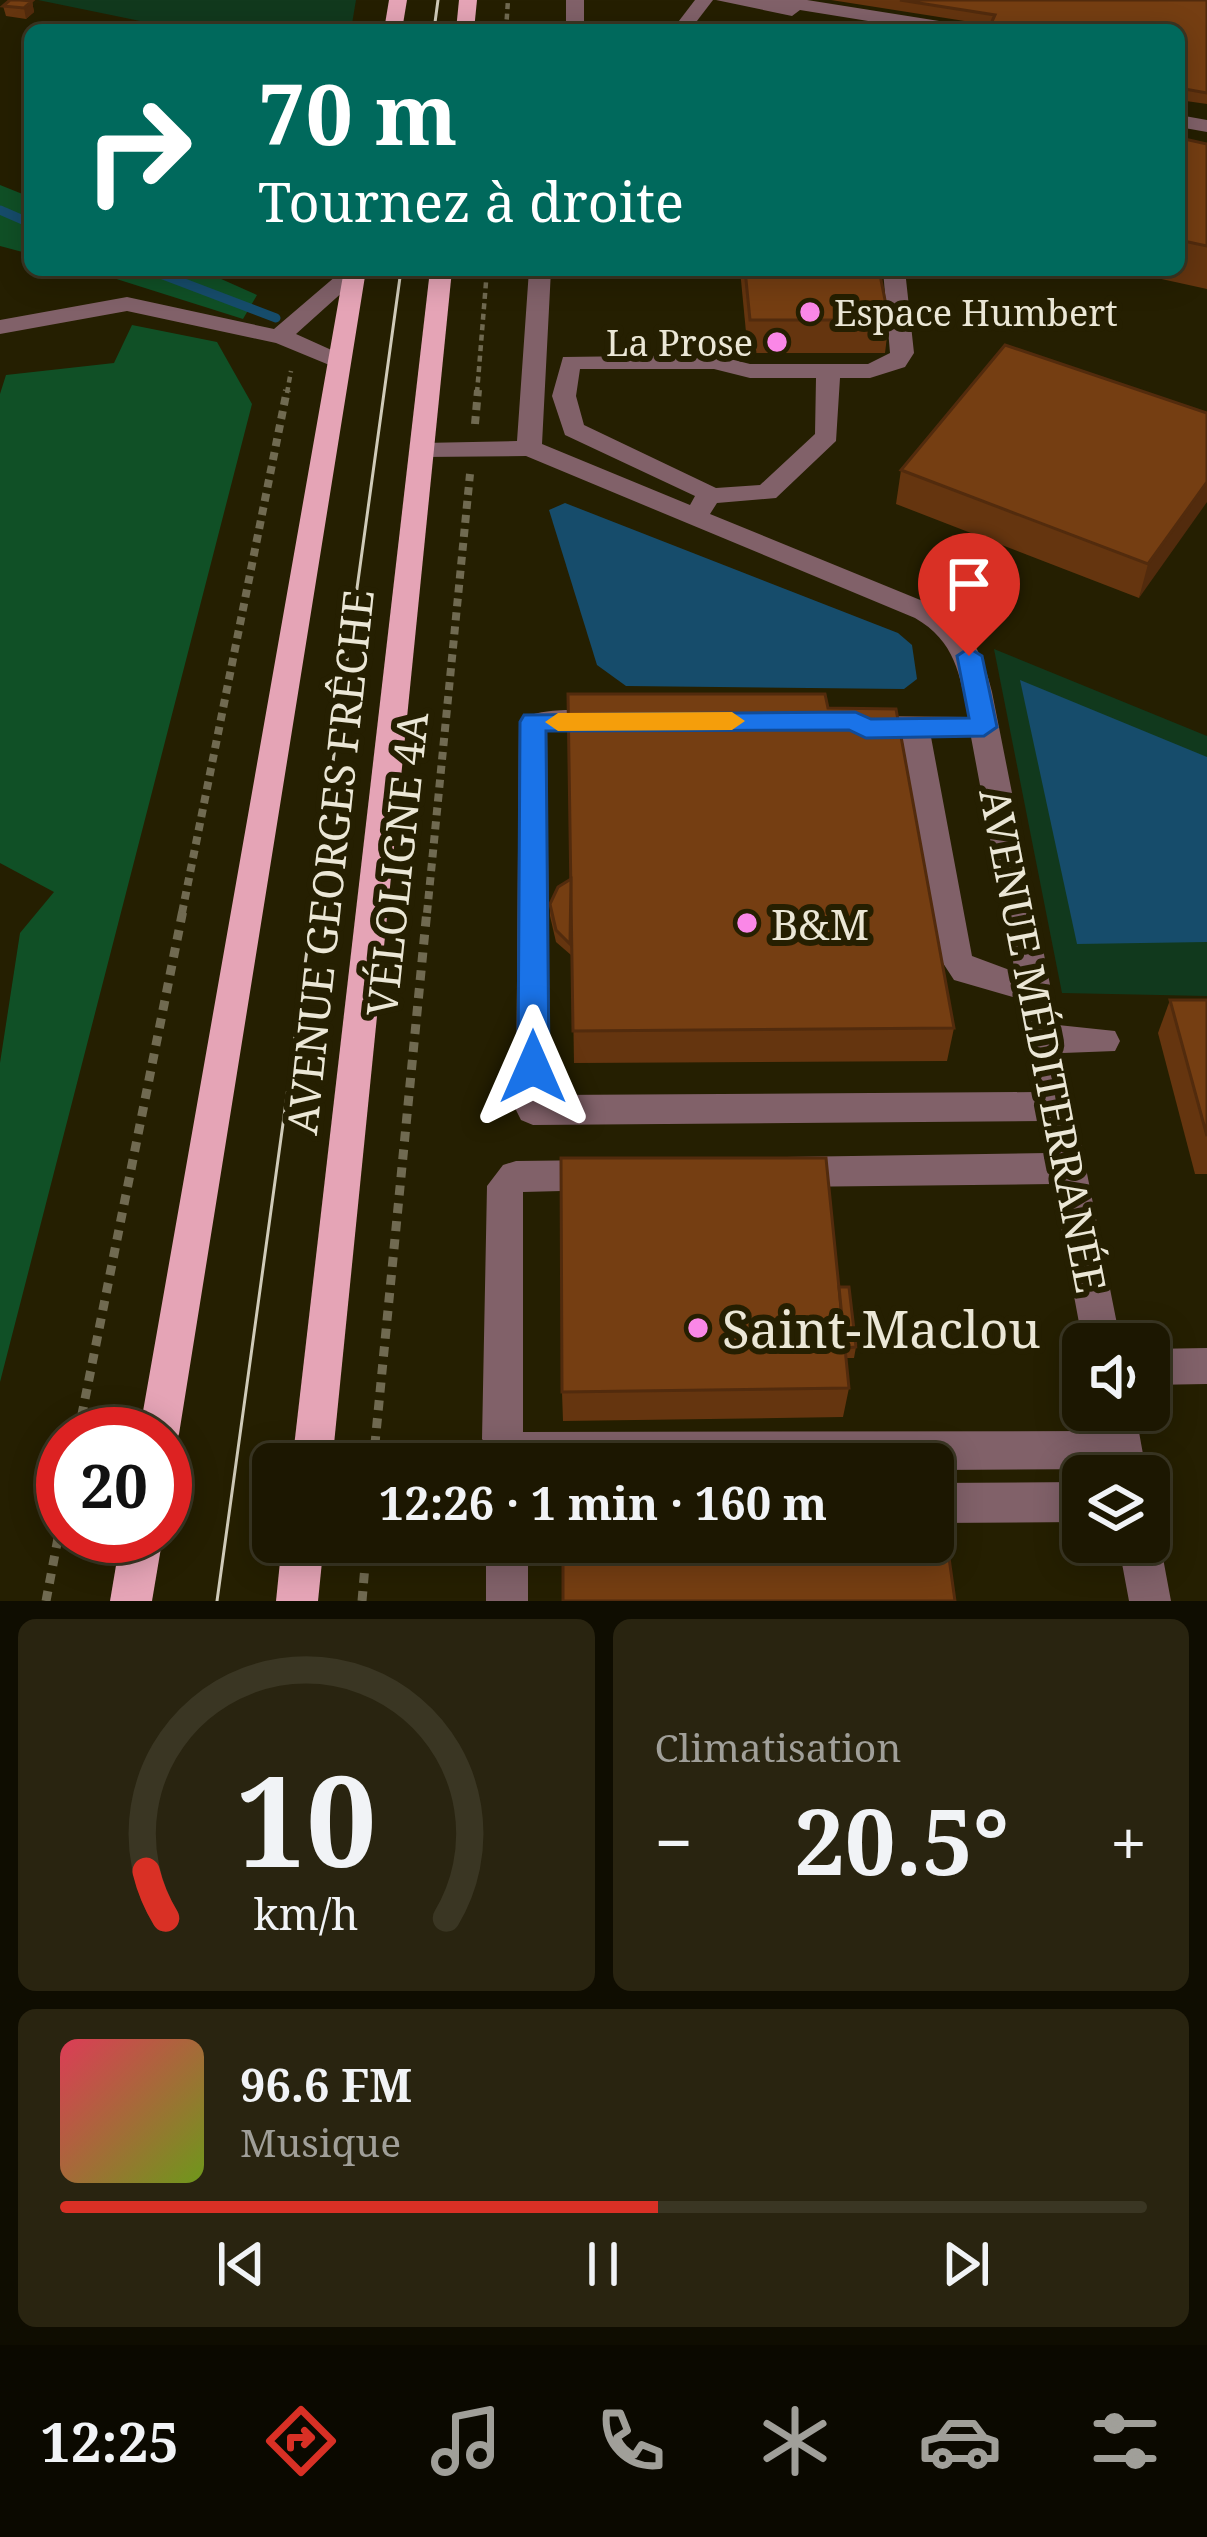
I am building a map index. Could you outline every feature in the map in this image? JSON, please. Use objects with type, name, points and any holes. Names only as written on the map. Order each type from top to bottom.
[{"type":"main road","name":"AVENUE GEORGES FRÊCHE","points":[[164,1407],[353,276]]},
{"type":"main road","name":"AVENUE GEORGES FRÊCHE","points":[[314,1443],[440,276]]},
{"type":"main road","points":[[131,1601],[137,1563]]},
{"type":"main road","points":[[297,1601],[301,1563]]},
{"type":"street","points":[[686,24],[704,0]]},
{"type":"street","points":[[724,0],[868,24]]},
{"type":"street","points":[[774,0],[921,24]]},
{"type":"street","points":[[288,340],[349,276]]},
{"type":"street","points":[[422,450],[529,448],[540,276]]},
{"type":"street","points":[[828,371],[827,436],[767,492],[702,506],[574,430],[565,413],[566,368],[571,362],[714,362],[750,370],[882,369],[902,353],[895,276]]},
{"type":"street","points":[[0,327],[127,304],[288,340],[340,362]]},
{"type":"street","name":"AVENUE MÉDITERRANÉE","points":[[529,448],[702,506],[943,620],[963,639],[1098,1323]]},
{"type":"street","points":[[832,721],[855,721],[866,728],[984,727]]},
{"type":"street","points":[[648,722],[533,722],[533,1110],[1056,1106]]},
{"type":"street","points":[[915,728],[957,960],[967,971],[1034,990]]},
{"type":"street","points":[[1042,1038],[1103,1041]]},
{"type":"street","points":[[744,1173],[1068,1168]]},
{"type":"street","points":[[630,1174],[516,1176],[505,1186],[502,1439],[516,1451],[1062,1462]]},
{"type":"street","points":[[1170,1367],[1207,1366]]},
{"type":"street","points":[[954,1503],[1062,1502]]},
{"type":"street","points":[[507,1563],[507,1601]]},
{"type":"street","points":[[1143,1563],[1150,1601]]},
{"type":"path","name":"VÉLOLIGNE 4A","points":[[375,1443],[486,276]]},
{"type":"path","points":[[83,1407],[288,340]]},
{"type":"path","points":[[46,1601],[53,1563]]},
{"type":"path","points":[[362,1601],[365,1563]]},
{"type":"green space","points":[[38,0],[356,0],[352,24],[155,24]]},
{"type":"green space","points":[[0,185],[24,195],[24,252],[0,246]]},
{"type":"green space","points":[[107,276],[214,276],[257,295],[243,319]]},
{"type":"green space","points":[[132,325],[217,342],[252,404],[0,1382],[0,1063],[20,933],[54,892],[0,863],[0,394],[6,375],[114,363]]},
{"type":"green space","points":[[994,649],[1207,736],[1207,996],[1062,993]]},
{"type":"water","points":[[565,503],[898,633],[912,645],[917,679],[904,689],[626,686],[597,665],[549,510]]},
{"type":"water","points":[[1020,680],[1207,757],[1207,942],[1077,944]]},
{"type":"building","points":[[10,0],[32,1],[24,8],[3,6]]},
{"type":"building","points":[[900,0],[1207,0],[1207,93],[1185,89],[1185,24],[991,24],[995,15]]},
{"type":"building","points":[[1185,139],[1207,144],[1207,246],[1185,241]]},
{"type":"building","points":[[746,276],[880,276],[889,320],[750,320]]},
{"type":"building","points":[[1005,345],[1207,413],[1207,482],[1148,564],[901,470]]},
{"type":"building","name":"B&M","points":[[568,694],[825,694],[828,708],[896,709],[954,1028],[573,1031]]},
{"type":"building","points":[[571,879],[570,944],[556,930],[550,904],[558,887]]},
{"type":"building","points":[[1170,1000],[1207,1000],[1207,1136]]},
{"type":"building","name":"Saint-Maclou","points":[[561,1158],[826,1158],[849,1388],[562,1392]]},
{"type":"building","points":[[839,1287],[849,1287],[856,1347],[845,1348]]},
{"type":"building","points":[[563,1563],[950,1563],[955,1601],[563,1601]]},
{"type":"waterway","points":[[0,210],[24,220]]},
{"type":"waterway","points":[[166,276],[276,318]]},
{"type":"tram line","points":[[435,24],[438,0]]},
{"type":"tram line","points":[[217,1601],[400,276]]},
{"type":"slow traffic","points":[[558,722],[732,721]]},
{"type":"place","name":"Espace Humbert","points":[[810,312]]},
{"type":"place","name":"La Prose","points":[[777,342]]},
{"type":"place","name":"B&M","points":[[747,923]]},
{"type":"place","name":"Saint-Maclou","points":[[698,1328]]},
{"type":"route","points":[[533,1067],[533,722],[855,721],[866,728],[984,727],[969,656]]}]
